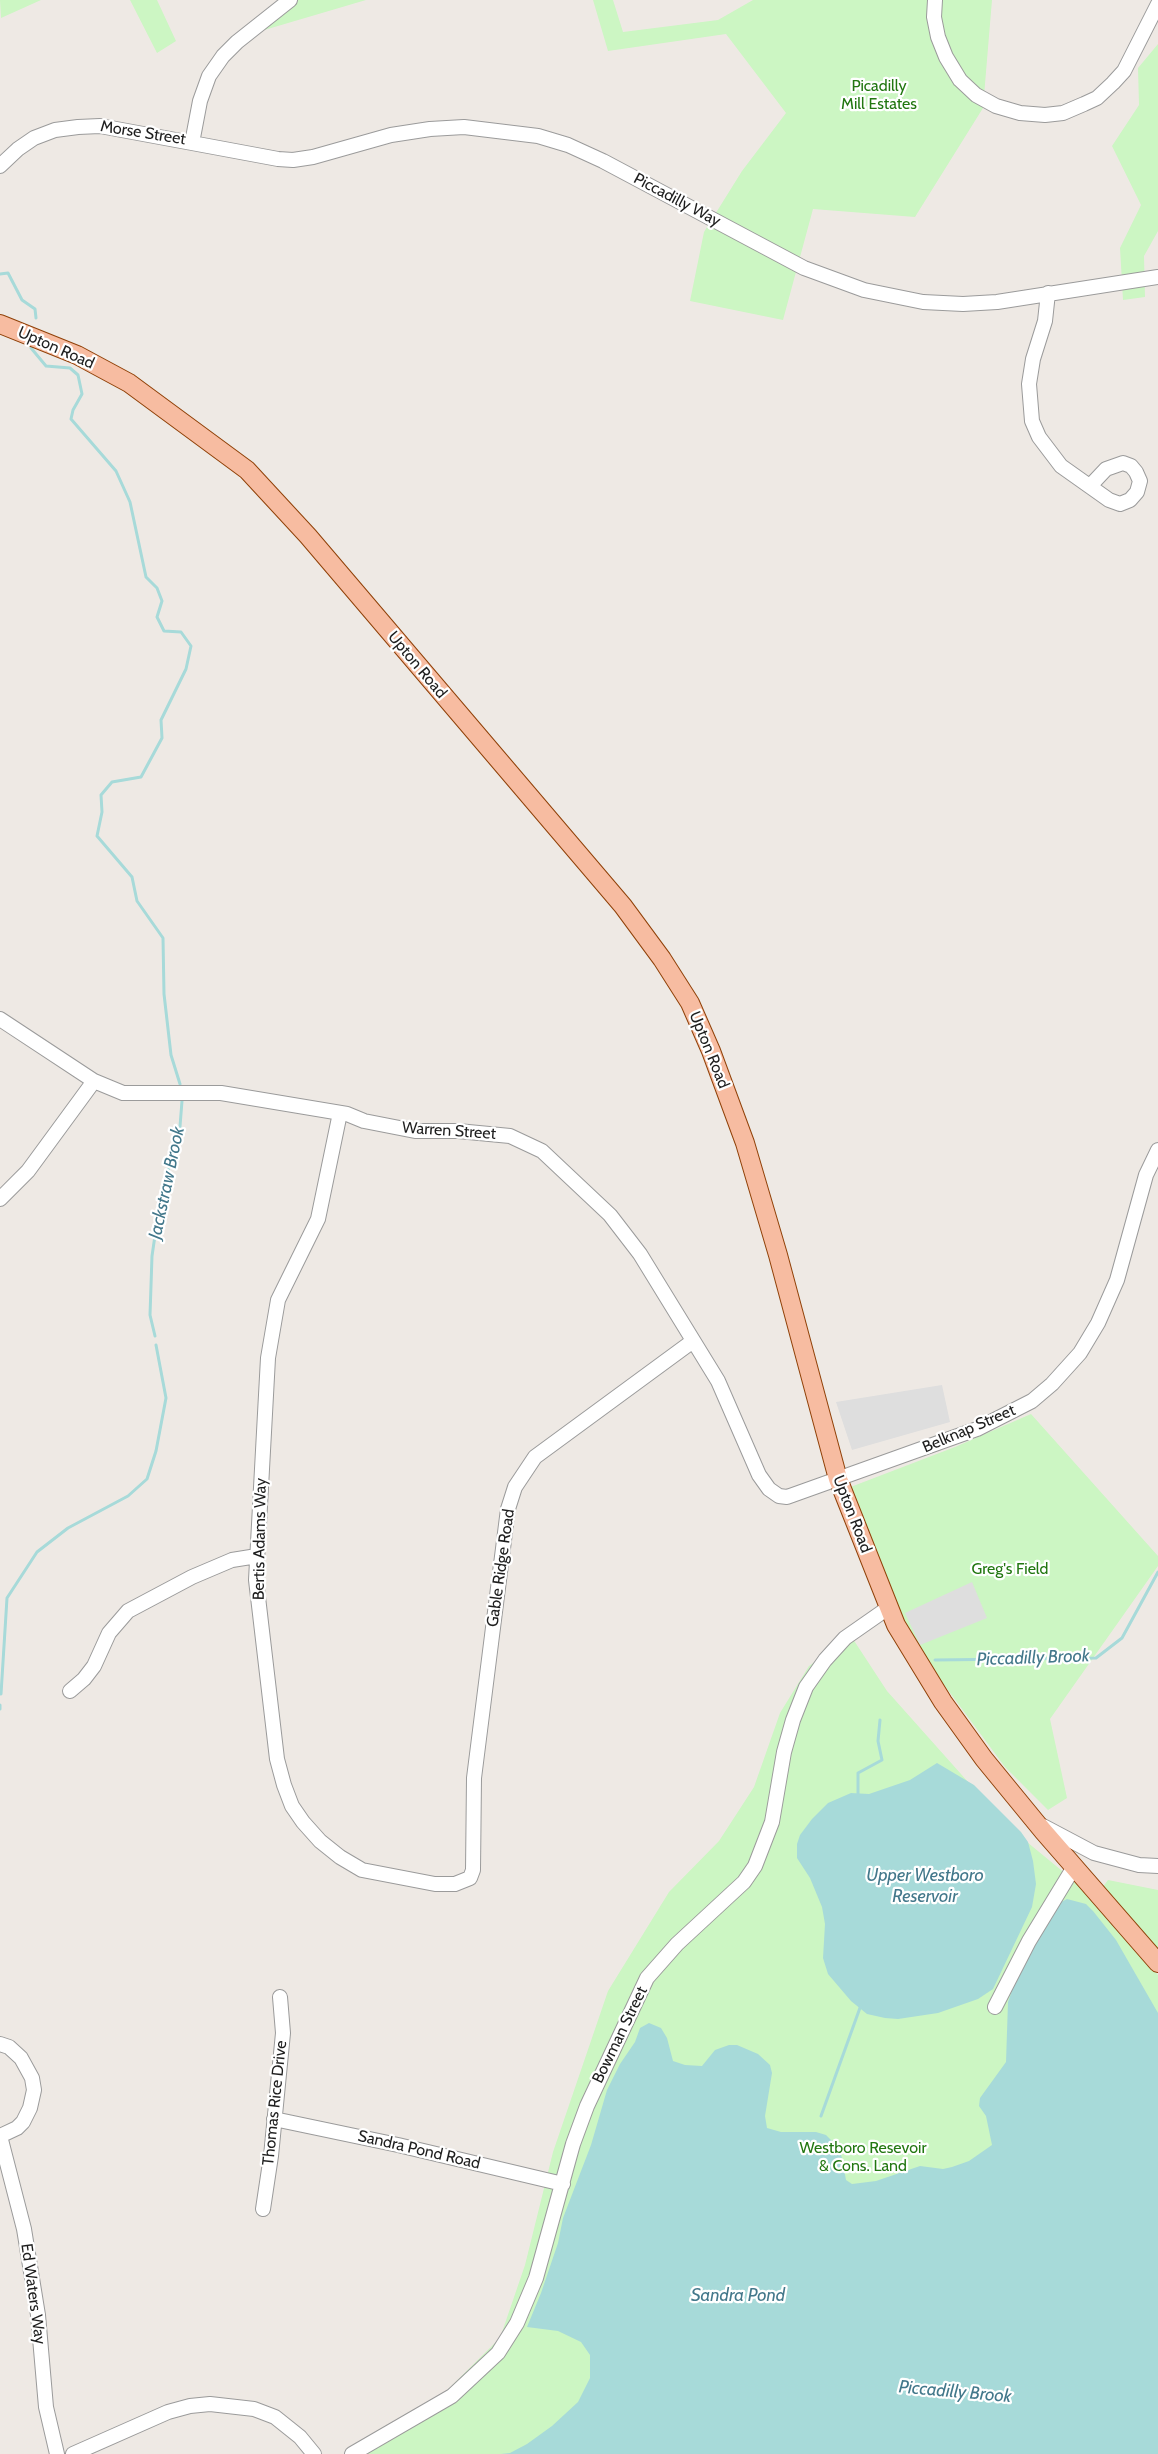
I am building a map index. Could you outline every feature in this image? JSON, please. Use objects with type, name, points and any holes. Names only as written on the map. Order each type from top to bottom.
[{"type":"main road","name":"Upton Road","points":[[0,324],[77,356],[129,383],[247,470],[308,536],[623,906],[662,959],[690,1003],[711,1051],[745,1143],[778,1255],[838,1479],[888,1608],[918,1663],[956,1721],[1035,1821],[1158,1963]]},
{"type":"street","name":"Morse Street","points":[[0,166],[34,138],[55,130],[78,127],[100,126],[192,143],[200,101],[209,76],[223,56],[237,42],[290,0]]},
{"type":"street","points":[[935,0],[934,17],[938,37],[946,57],[960,80],[976,95],[996,106],[1020,113],[1045,115],[1063,113],[1097,98],[1113,83],[1124,71],[1158,4]]},
{"type":"street","name":"Piccadilly Way","points":[[192,143],[293,160],[313,157],[391,135],[430,129],[464,127],[538,136],[568,145],[603,162],[804,268],[864,290],[923,302],[963,304],[997,302],[1158,277]]},
{"type":"street","points":[[1048,293],[1045,321],[1033,359],[1029,384],[1032,421],[1048,451],[1061,466],[1090,486]]},
{"type":"street","name":"Warren Street","points":[[0,1019],[94,1081],[123,1093],[221,1093],[340,1113],[415,1131],[491,1133],[510,1136],[542,1151],[556,1162],[625,1232],[654,1275],[718,1381],[759,1474],[769,1489],[778,1496],[788,1497],[838,1479]]},
{"type":"street","points":[[0,1200],[28,1171],[94,1081]]},
{"type":"street","name":"Bertis Adams Way","points":[[340,1113],[318,1219],[278,1300],[268,1358],[256,1556],[258,1607],[277,1759],[292,1806],[303,1822],[333,1852],[362,1870],[435,1884],[455,1884],[467,1879]]},
{"type":"street","name":"Belknap Street","points":[[838,1479],[976,1429],[1007,1415],[1032,1401],[1068,1369],[1090,1337],[1117,1280],[1146,1175],[1158,1150]]},
{"type":"street","name":"Gable Ridge Road","points":[[467,1879],[474,1870],[474,1778],[507,1509],[515,1487],[535,1457],[693,1341]]},
{"type":"street","points":[[70,1691],[84,1680],[94,1666],[110,1633],[128,1611],[192,1577],[232,1560],[256,1556]]},
{"type":"street","name":"Bowman Street","points":[[352,2454],[452,2396],[498,2353],[517,2323],[536,2278],[573,2144],[587,2106],[647,1978],[677,1944],[744,1882],[755,1866],[772,1822],[784,1752],[806,1687],[825,1660],[845,1638],[888,1608]]},
{"type":"street","points":[[1035,1821],[1094,1853],[1139,1865],[1158,1866]]},
{"type":"street","points":[[994,2007],[1029,1941],[1074,1867]]},
{"type":"street","name":"Thomas Rice Drive","points":[[263,2210],[283,2033],[280,1997]]},
{"type":"street","name":"Ed Waters Way","points":[[0,2044],[9,2047],[21,2058],[32,2078],[34,2090],[27,2115],[17,2128],[0,2136],[24,2229],[38,2315],[46,2407],[57,2454]]},
{"type":"street","name":"Sandra Pond Road","points":[[274,2119],[398,2145],[562,2184]]},
{"type":"street","points":[[72,2454],[168,2412],[210,2404],[254,2409],[275,2417],[300,2437],[314,2454]]},
{"type":"green space","points":[[0,0],[41,0],[1,18]]},
{"type":"green space","points":[[130,0],[157,0],[176,41],[157,53]]},
{"type":"green space","points":[[290,0],[366,0],[244,36]]},
{"type":"green space","name":"Picadilly Mill Estates","points":[[593,0],[613,0],[623,32],[718,20],[753,0],[992,0],[983,108],[915,217],[813,209],[783,320],[690,301],[704,232],[742,171],[786,113],[726,34],[608,51]]},
{"type":"green space","points":[[1158,44],[1158,231],[1144,256],[1145,297],[1123,300],[1120,248],[1141,205],[1112,146],[1139,105],[1138,68]]},
{"type":"green space","name":"Greg's Field","points":[[1031,1414],[1158,1556],[1158,1566],[1050,1719],[1067,1798],[1048,1810],[1005,1767],[919,1651],[886,1585],[848,1488],[955,1447]]},
{"type":"green space","name":"Westboro Resevoir & Cons. Land","points":[[851,1636],[887,1691],[969,1783],[1027,1842],[1112,1912],[1141,1955],[1158,1975],[1158,2454],[353,2454],[416,2421],[500,2338],[525,2265],[553,2152],[608,1991],[669,1892],[719,1841],[754,1787],[780,1713],[809,1666]]},
{"type":"green space","points":[[1108,1880],[1158,1890],[1158,1956],[1096,1896]]},
{"type":"shaded area","points":[[942,1385],[950,1422],[852,1450],[836,1402]]},
{"type":"shaded area","points":[[972,1582],[987,1618],[920,1645],[905,1613]]},
{"type":"water","name":"Upper Westboro Reservoir","points":[[937,1763],[974,1785],[1028,1842],[1036,1884],[1032,1907],[993,1989],[978,1999],[938,2013],[898,2019],[867,2014],[851,2001],[828,1974],[823,1958],[825,1924],[822,1907],[810,1878],[797,1858],[797,1844],[800,1835],[812,1819],[828,1803],[851,1793],[869,1794],[910,1780]]},
{"type":"water","name":"Sandra Pond","points":[[1067,1899],[1086,1904],[1093,1911],[1116,1940],[1158,2013],[1158,2454],[501,2454],[510,2453],[527,2444],[552,2426],[578,2402],[590,2378],[590,2355],[581,2342],[558,2331],[527,2327],[558,2243],[563,2218],[591,2145],[607,2090],[620,2064],[635,2042],[640,2028],[649,2023],[661,2028],[667,2038],[673,2061],[685,2065],[702,2066],[715,2050],[729,2045],[737,2045],[758,2054],[770,2065],[772,2073],[765,2116],[767,2128],[781,2132],[816,2132],[826,2135],[838,2147],[846,2180],[852,2184],[876,2181],[920,2166],[943,2169],[952,2167],[969,2161],[992,2145],[986,2116],[979,2106],[980,2098],[1006,2062],[1008,2002],[1017,1976],[1052,1907]]},
{"type":"waterway","name":"Jackstraw Brook","points":[[0,274],[8,273],[22,300],[35,309],[36,318]]},
{"type":"waterway","name":"Jackstraw Brook","points":[[32,345],[31,348],[46,366],[70,368],[78,375],[82,394],[71,419],[116,471],[130,502],[146,577],[157,588],[162,601],[157,617],[164,631],[181,632],[191,646],[186,669],[161,720],[162,738],[141,777],[112,782],[101,795],[102,812],[97,836],[132,877],[137,901],[163,938],[164,994],[171,1055],[180,1084]]},
{"type":"waterway","name":"Jackstraw Brook","points":[[155,1336],[150,1315],[152,1256],[162,1188],[179,1139],[182,1101]]},
{"type":"waterway","name":"Jackstraw Brook","points":[[1,1694],[7,1598],[37,1552],[68,1528],[128,1496],[147,1479],[156,1451],[166,1398],[156,1345]]},
{"type":"waterway","name":"Piccadilly Brook","points":[[935,1660],[1096,1658],[1122,1638],[1158,1572]]},
{"type":"waterway","name":"Piccadilly Brook","points":[[858,1796],[858,1773],[882,1760],[878,1741],[880,1720]]},
{"type":"waterway","name":"Piccadilly Brook","points":[[821,2116],[861,2005]]}]
